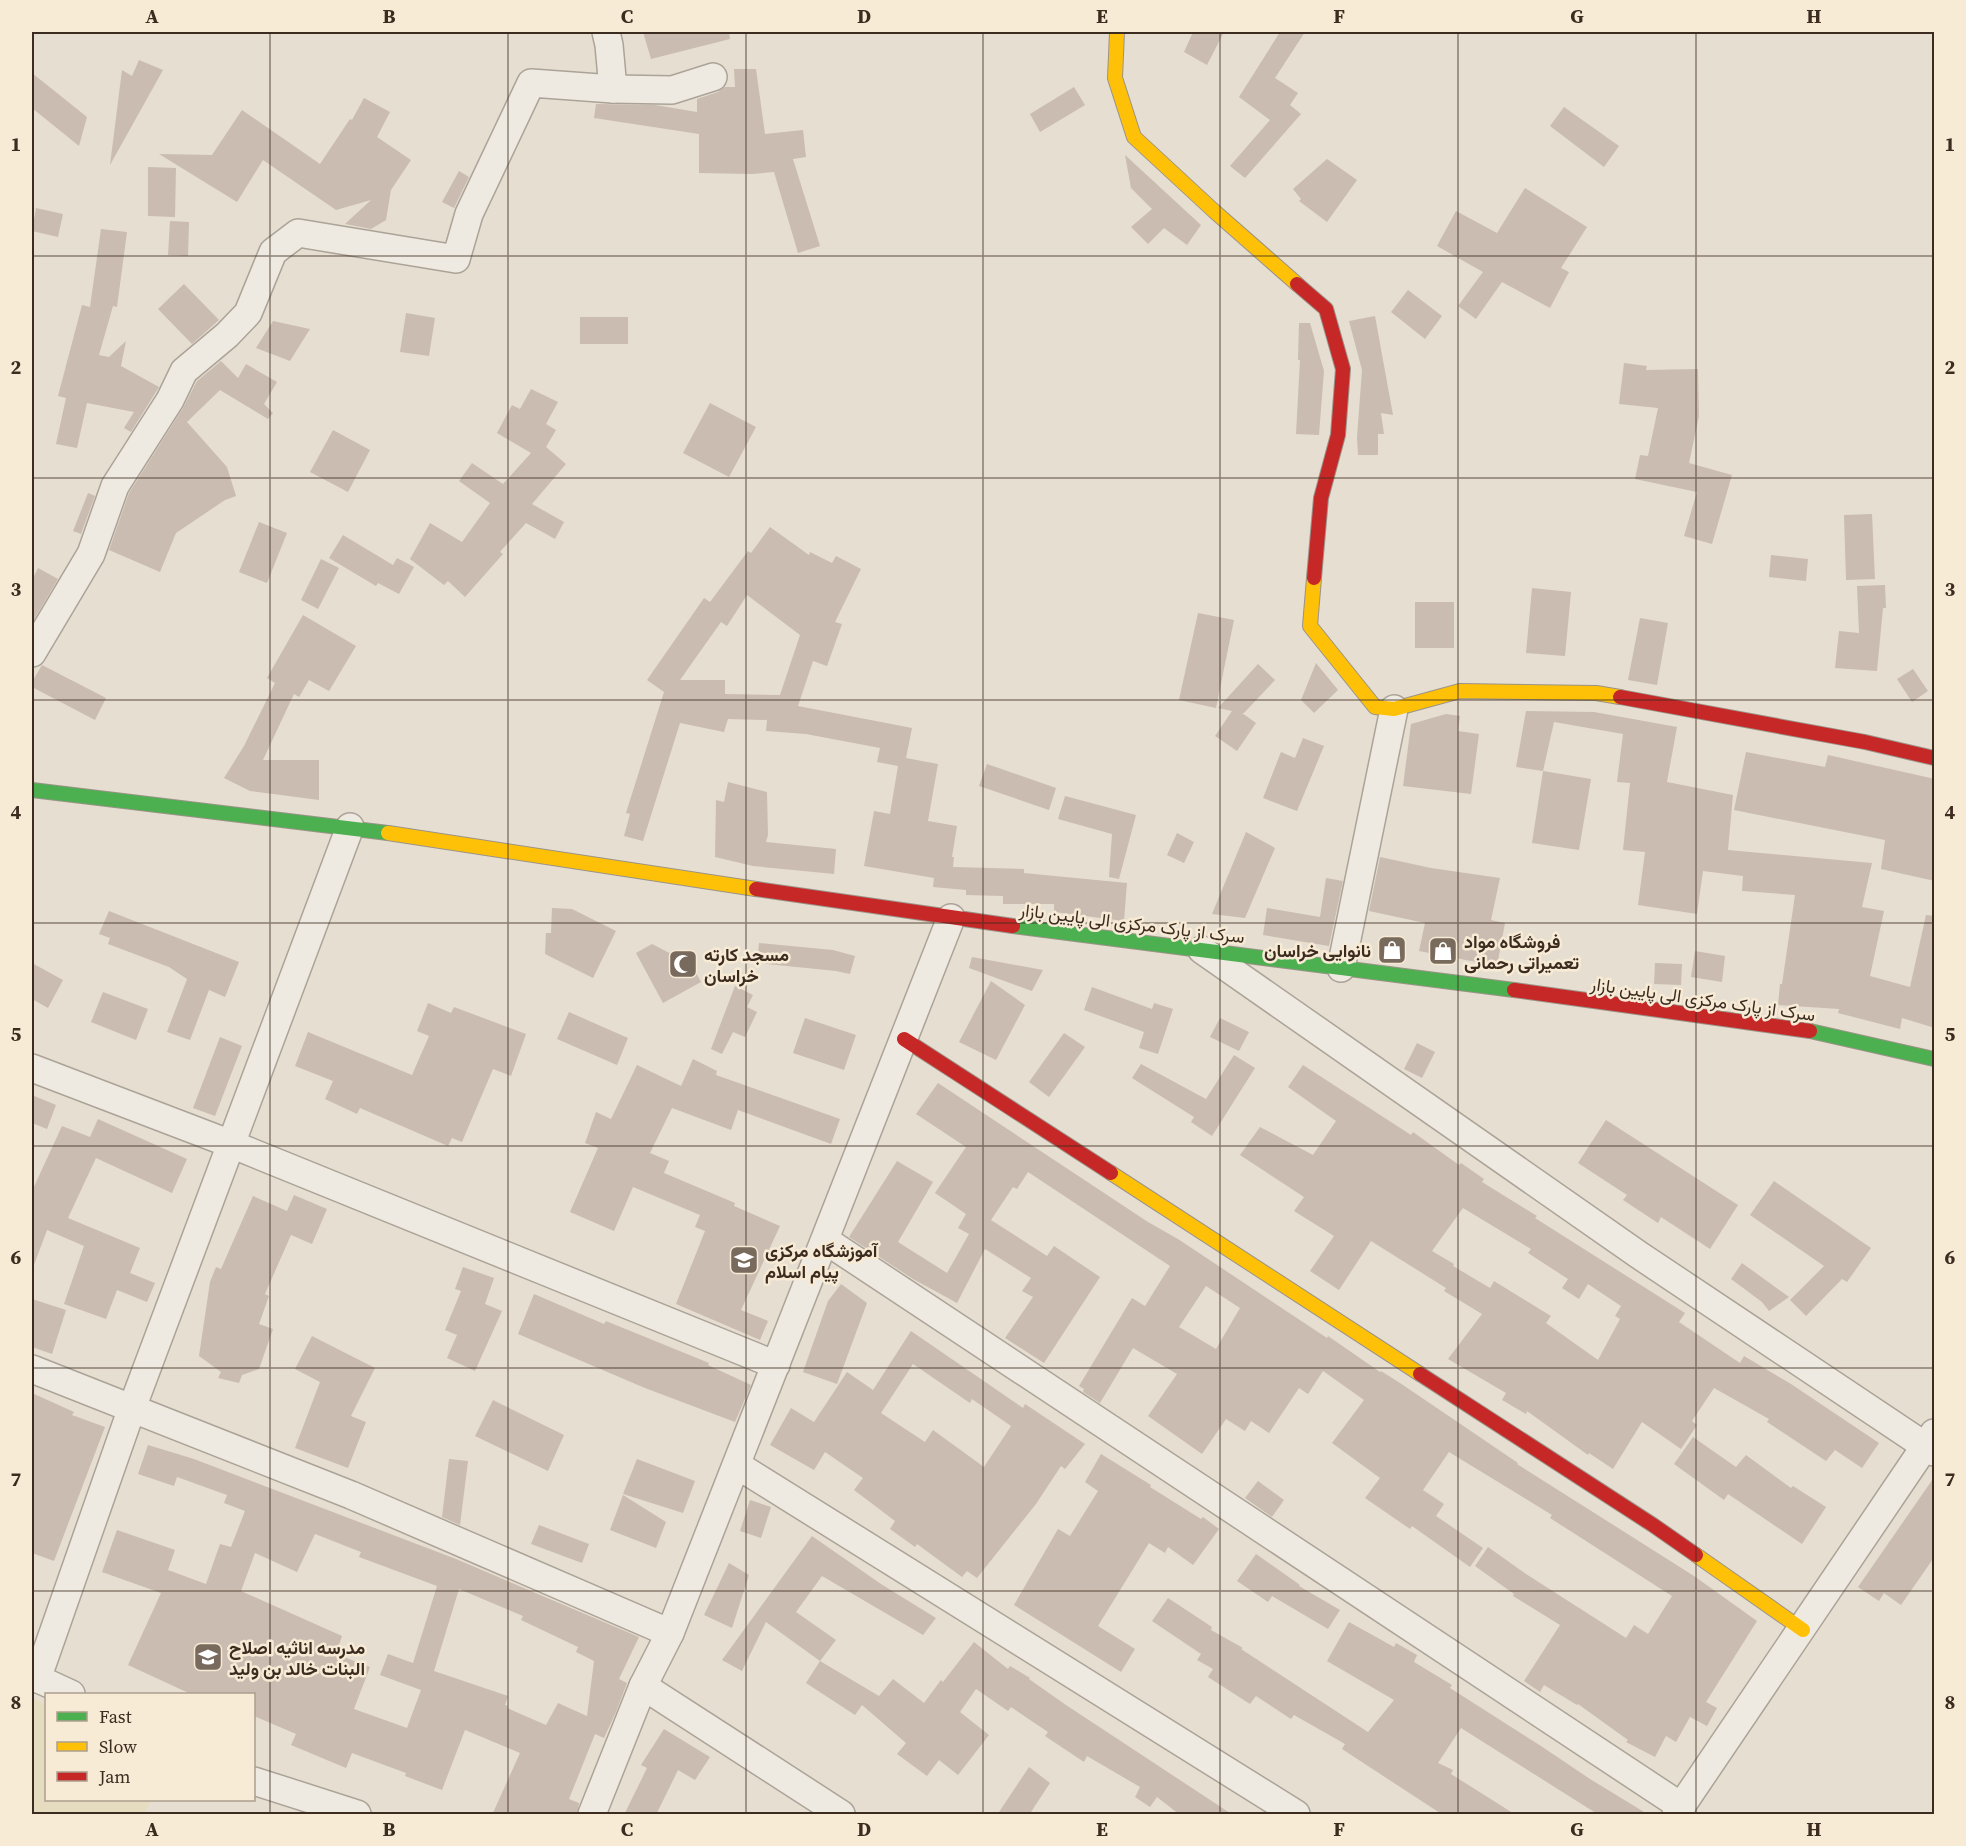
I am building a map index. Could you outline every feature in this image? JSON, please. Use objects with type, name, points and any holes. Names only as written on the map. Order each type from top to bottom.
[{"type":"street","points":[[606,32],[613,89]]},
{"type":"street","points":[[1117,32],[1115,78],[1134,137],[1326,309],[1343,369],[1338,435],[1321,498],[1310,626],[1375,706],[1394,709],[1460,691],[1596,693],[1865,742],[1935,758]]},
{"type":"street","points":[[32,653],[91,554],[115,486],[170,400],[184,371],[227,335],[248,313],[273,252],[297,232],[456,259],[469,214],[531,83],[613,89],[672,90],[713,77]]},
{"type":"street","points":[[1341,968],[1394,709]]},
{"type":"street","name":"سرک از پارک مرکزی الی پایین بازار","points":[[32,790],[350,827],[951,918],[1795,1028],[1935,1059]]},
{"type":"street","points":[[66,1693],[34,1677],[132,1408],[350,827]]},
{"type":"street","points":[[592,1815],[643,1686],[670,1633],[951,918]]},
{"type":"street","points":[[825,1240],[1679,1811],[1932,1444],[1639,1255],[1202,950]]},
{"type":"street","points":[[904,1039],[1653,1525],[1803,1630]]},
{"type":"street","points":[[32,1068],[231,1143],[776,1365]]},
{"type":"street","points":[[32,1369],[351,1495],[670,1633]]},
{"type":"street","points":[[736,1465],[1296,1815]]},
{"type":"street","points":[[643,1686],[841,1815]]},
{"type":"street","points":[[255,1781],[357,1815]]},
{"type":"shaded area","points":[[32,1698],[45,1704],[45,1801],[150,1801],[144,1814],[32,1814]]},
{"type":"building","points":[[643,32],[729,32],[730,39],[651,59]]},
{"type":"building","points":[[1193,32],[1224,32],[1207,65],[1184,52]]},
{"type":"building","points":[[1280,32],[1305,32],[1275,78],[1298,93],[1290,105],[1301,114],[1245,178],[1230,166],[1270,120],[1239,97]]},
{"type":"building","points":[[139,60],[163,70],[110,165],[122,70],[132,76]]},
{"type":"building","points":[[734,69],[756,69],[765,134],[803,130],[806,157],[793,159],[820,246],[798,253],[774,172],[699,173],[699,134],[594,118],[596,104],[655,105],[697,112],[697,99],[718,92],[725,87],[735,87]]},
{"type":"building","points":[[32,73],[87,117],[79,146],[32,108]]},
{"type":"building","points":[[1074,87],[1085,105],[1040,132],[1030,114]]},
{"type":"building","points":[[364,98],[390,112],[377,137],[411,160],[391,190],[386,220],[371,229],[345,224],[371,200],[336,210],[263,160],[237,202],[159,154],[212,155],[242,110],[320,164],[350,119],[352,120]]},
{"type":"building","points":[[1564,107],[1619,146],[1604,167],[1550,126]]},
{"type":"building","points":[[1125,155],[1201,225],[1187,245],[1164,228],[1148,244],[1131,227],[1152,209],[1131,188]]},
{"type":"building","points":[[1327,159],[1357,180],[1327,222],[1299,201],[1301,199],[1293,189]]},
{"type":"building","points":[[148,167],[176,168],[175,217],[148,216]]},
{"type":"building","points":[[459,171],[469,177],[454,208],[442,202]]},
{"type":"building","points":[[1525,188],[1587,227],[1561,268],[1569,272],[1550,308],[1502,282],[1476,319],[1458,306],[1483,272],[1437,246],[1456,211],[1497,233]]},
{"type":"building","points":[[36,208],[63,214],[58,237],[32,231]]},
{"type":"building","points":[[170,221],[189,222],[188,256],[168,255]]},
{"type":"building","points":[[101,229],[127,232],[117,307],[113,306],[99,355],[109,357],[126,341],[121,366],[159,387],[131,432],[124,428],[134,412],[87,403],[77,448],[56,444],[66,398],[58,396],[82,305],[90,307]]},
{"type":"building","points":[[184,284],[219,320],[192,344],[158,309]]},
{"type":"building","points":[[1408,290],[1442,316],[1425,339],[1391,312]]},
{"type":"building","points":[[406,313],[435,318],[429,356],[400,352]]},
{"type":"building","points":[[1375,316],[1393,415],[1381,413],[1384,434],[1378,434],[1378,455],[1358,455],[1357,437],[1362,370],[1349,321]]},
{"type":"building","points":[[580,317],[628,317],[628,344],[580,344]]},
{"type":"building","points":[[273,321],[310,329],[290,361],[256,348]]},
{"type":"building","points":[[1299,323],[1310,323],[1324,371],[1319,435],[1296,434],[1300,360],[1298,360]]},
{"type":"building","points":[[221,361],[238,378],[246,364],[277,382],[264,404],[273,413],[268,419],[220,390],[187,422],[227,467],[236,496],[225,500],[176,533],[160,572],[109,550],[129,493],[183,408],[197,381]]},
{"type":"building","points":[[1624,363],[1647,366],[1646,370],[1698,369],[1699,416],[1689,463],[1732,475],[1712,544],[1684,536],[1697,492],[1635,479],[1640,455],[1648,456],[1658,408],[1619,404]]},
{"type":"building","points":[[531,389],[558,402],[546,424],[556,430],[546,447],[566,464],[532,504],[564,522],[555,539],[526,523],[500,552],[503,554],[465,597],[448,581],[444,585],[410,559],[430,523],[462,542],[490,503],[459,481],[472,463],[503,484],[531,453],[497,433],[512,405],[520,409]]},
{"type":"building","points":[[710,403],[756,427],[729,477],[683,453]]},
{"type":"building","points":[[333,430],[370,450],[348,492],[310,472]]},
{"type":"building","points":[[88,493],[95,496],[81,534],[73,531]]},
{"type":"building","points":[[1872,514],[1875,579],[1846,580],[1844,515]]},
{"type":"building","points":[[259,522],[287,533],[267,583],[239,572]]},
{"type":"building","points":[[770,527],[809,555],[810,552],[832,563],[836,556],[861,569],[835,622],[842,624],[827,666],[813,661],[798,706],[912,728],[906,758],[938,764],[928,821],[957,826],[952,857],[954,857],[953,867],[1024,869],[1024,873],[1127,883],[1124,921],[1054,912],[1054,904],[1003,904],[1003,896],[966,895],[966,890],[933,887],[934,878],[864,866],[874,811],[890,814],[898,766],[877,762],[880,748],[806,734],[766,731],[767,720],[728,719],[724,732],[680,723],[643,841],[624,836],[630,814],[626,813],[664,692],[647,680],[704,598],[710,602],[748,551],[751,553]],"holes":[[[747,595],[800,635],[780,695],[725,694],[725,680],[680,680],[721,622],[727,626]]]},
{"type":"building","points":[[343,535],[393,565],[397,558],[414,567],[399,594],[378,583],[376,586],[329,558]]},
{"type":"building","points":[[1771,555],[1808,559],[1806,581],[1769,577]]},
{"type":"building","points":[[321,559],[339,568],[318,609],[301,600]]},
{"type":"building","points":[[38,568],[58,579],[32,623],[32,580]]},
{"type":"building","points":[[1885,585],[1886,608],[1883,608],[1877,671],[1835,668],[1839,631],[1859,633],[1857,586]]},
{"type":"building","points":[[1532,588],[1571,592],[1565,656],[1526,653]]},
{"type":"building","points":[[1415,602],[1454,602],[1454,648],[1415,648]]},
{"type":"building","points":[[1198,613],[1234,620],[1216,708],[1179,700]]},
{"type":"building","points":[[303,615],[356,646],[329,691],[309,680],[299,697],[294,694],[263,760],[319,760],[319,800],[250,791],[224,778],[244,746],[275,683],[267,678]]},
{"type":"building","points":[[1640,618],[1668,623],[1657,685],[1628,680]]},
{"type":"building","points":[[1316,663],[1338,690],[1314,713],[1301,700]]},
{"type":"building","points":[[1258,664],[1275,680],[1242,713],[1256,723],[1237,751],[1215,736],[1232,711],[1218,708]]},
{"type":"building","points":[[42,665],[106,698],[95,720],[32,687],[32,682]]},
{"type":"building","points":[[1913,669],[1928,691],[1912,702],[1897,679]]},
{"type":"building","points":[[1526,711],[1594,712],[1677,727],[1667,782],[1733,795],[1728,850],[1872,863],[1862,907],[1884,911],[1870,976],[1910,987],[1926,915],[1935,916],[1935,1028],[1902,1018],[1900,1029],[1838,1013],[1839,1009],[1778,1005],[1795,895],[1742,891],[1743,876],[1703,871],[1697,914],[1638,905],[1645,852],[1623,850],[1630,783],[1617,782],[1623,734],[1554,722],[1543,771],[1516,767]]},
{"type":"building","points":[[1446,714],[1460,716],[1458,731],[1479,734],[1471,794],[1403,786],[1411,724]]},
{"type":"building","points":[[1303,738],[1324,746],[1297,811],[1263,798],[1281,752],[1295,758]]},
{"type":"building","points":[[1746,752],[1825,767],[1828,755],[1935,779],[1935,881],[1881,869],[1885,840],[1734,810]]},
{"type":"building","points":[[987,764],[1056,788],[1049,810],[979,786]]},
{"type":"building","points":[[1543,771],[1591,779],[1579,850],[1532,843]]},
{"type":"building","points":[[728,782],[767,792],[768,835],[766,842],[836,849],[834,874],[753,866],[715,857],[716,800],[724,802]]},
{"type":"building","points":[[1065,796],[1136,815],[1119,879],[1109,877],[1112,834],[1058,819]]},
{"type":"building","points":[[1246,832],[1275,848],[1245,918],[1212,914]]},
{"type":"building","points":[[1177,833],[1194,842],[1184,863],[1167,855]]},
{"type":"building","points":[[1380,857],[1431,868],[1500,878],[1491,920],[1505,923],[1497,966],[1419,951],[1425,923],[1369,911]]},
{"type":"building","points":[[1326,878],[1343,881],[1329,946],[1263,935],[1267,908],[1320,917]]},
{"type":"building","points":[[552,908],[572,909],[616,931],[593,978],[545,954],[546,933],[551,933]]},
{"type":"building","points":[[109,911],[239,962],[225,997],[209,990],[190,1040],[167,1032],[187,979],[169,967],[108,944],[110,938],[99,934]]},
{"type":"building","points":[[759,943],[833,950],[855,956],[850,974],[757,963]]},
{"type":"building","points":[[652,944],[683,960],[682,965],[694,969],[701,982],[663,1003],[636,953]]},
{"type":"building","points":[[1695,951],[1725,956],[1722,982],[1691,977]]},
{"type":"building","points":[[972,957],[1043,970],[1032,991],[969,968]]},
{"type":"building","points":[[32,963],[63,980],[48,1008],[32,999]]},
{"type":"building","points":[[1655,963],[1682,964],[1681,985],[1654,984]]},
{"type":"building","points":[[991,981],[1025,1005],[996,1060],[959,1042]]},
{"type":"building","points":[[735,986],[753,995],[747,1007],[757,1012],[745,1037],[733,1032],[722,1054],[711,1049]]},
{"type":"building","points":[[1092,987],[1152,1009],[1154,1003],[1173,1009],[1158,1054],[1139,1048],[1144,1032],[1084,1010]]},
{"type":"building","points":[[103,992],[148,1009],[136,1040],[91,1022]]},
{"type":"building","points":[[428,1003],[451,1013],[454,1007],[526,1034],[511,1076],[493,1069],[462,1142],[452,1138],[448,1146],[360,1108],[357,1114],[325,1099],[333,1081],[295,1066],[308,1032],[412,1075],[429,1036],[417,1031]]},
{"type":"building","points":[[569,1012],[628,1038],[617,1065],[557,1039]]},
{"type":"building","points":[[805,1018],[856,1035],[844,1070],[793,1053]]},
{"type":"building","points":[[1220,1018],[1249,1032],[1239,1051],[1210,1037]]},
{"type":"building","points":[[1064,1033],[1085,1047],[1049,1097],[1029,1082]]},
{"type":"building","points":[[220,1037],[242,1046],[215,1116],[193,1108]]},
{"type":"building","points":[[1417,1043],[1435,1052],[1422,1078],[1404,1069]]},
{"type":"building","points":[[1234,1055],[1255,1068],[1212,1136],[1191,1122],[1194,1117],[1132,1078],[1141,1064],[1206,1099]]},
{"type":"building","points":[[693,1059],[717,1071],[716,1075],[840,1119],[831,1144],[738,1110],[731,1130],[672,1108],[650,1153],[669,1161],[664,1173],[735,1203],[734,1206],[780,1226],[741,1310],[768,1321],[760,1340],[676,1304],[705,1231],[695,1227],[700,1215],[633,1187],[614,1231],[570,1212],[598,1148],[585,1143],[596,1112],[611,1119],[637,1065],[681,1086]]},
{"type":"building","points":[[1303,1065],[1411,1135],[1413,1132],[1459,1165],[1461,1163],[1484,1179],[1482,1182],[1537,1216],[1535,1218],[1685,1313],[1679,1322],[1740,1363],[1744,1356],[1791,1384],[1879,1443],[1862,1468],[1835,1450],[1826,1461],[1767,1422],[1769,1419],[1714,1388],[1692,1421],[1697,1425],[1681,1449],[1642,1422],[1613,1469],[1589,1453],[1588,1455],[1527,1411],[1526,1414],[1502,1400],[1506,1393],[1448,1359],[1482,1314],[1444,1291],[1446,1288],[1371,1241],[1339,1290],[1310,1271],[1334,1236],[1294,1211],[1304,1197],[1240,1155],[1260,1127],[1313,1155],[1336,1121],[1288,1087]],"holes":[[[1463,1208],[1531,1249],[1528,1253],[1568,1279],[1562,1288],[1579,1299],[1588,1284],[1621,1306],[1615,1316],[1620,1319],[1598,1360],[1546,1323],[1551,1316],[1494,1281],[1490,1288],[1432,1251]]]},
{"type":"building","points":[[938,1083],[1148,1222],[1178,1239],[1327,1338],[1328,1336],[1400,1383],[1517,1464],[1694,1576],[1757,1621],[1706,1702],[1717,1708],[1707,1726],[1690,1717],[1676,1742],[1666,1736],[1655,1757],[1626,1742],[1628,1740],[1578,1704],[1544,1685],[1540,1692],[1524,1681],[1560,1625],[1513,1596],[1514,1594],[1475,1566],[1488,1547],[1626,1638],[1634,1625],[1648,1634],[1672,1596],[1550,1518],[1552,1515],[1449,1452],[1423,1490],[1444,1504],[1436,1516],[1483,1548],[1470,1567],[1412,1526],[1410,1529],[1365,1498],[1380,1478],[1332,1443],[1364,1400],[1323,1371],[1308,1394],[1299,1388],[1269,1433],[1251,1421],[1245,1431],[1226,1419],[1202,1454],[1148,1416],[1177,1374],[1133,1348],[1100,1403],[1083,1392],[1084,1389],[1079,1386],[1132,1298],[1145,1306],[1170,1266],[1028,1172],[1017,1189],[1013,1187],[991,1220],[1047,1256],[1054,1246],[1100,1277],[1044,1363],[1005,1338],[1033,1297],[1022,1291],[1031,1278],[985,1249],[957,1303],[913,1279],[849,1237],[897,1161],[933,1182],[898,1242],[947,1273],[969,1234],[958,1228],[966,1214],[935,1193],[966,1147],[916,1114]],"holes":[[[1206,1286],[1240,1308],[1216,1349],[1179,1327]]]},
{"type":"building","points":[[32,1095],[56,1105],[47,1129],[32,1123]]},
{"type":"building","points":[[98,1119],[187,1159],[172,1193],[96,1158],[68,1218],[140,1248],[130,1273],[155,1283],[147,1302],[117,1290],[106,1319],[64,1304],[84,1246],[47,1230],[34,1265],[32,1265],[32,1191],[62,1126],[90,1137]]},
{"type":"building","points":[[1606,1120],[1738,1205],[1710,1249],[1661,1217],[1658,1223],[1623,1200],[1627,1195],[1578,1163]]},
{"type":"building","points":[[1774,1181],[1871,1248],[1847,1282],[1842,1279],[1806,1316],[1790,1300],[1824,1266],[1750,1215]]},
{"type":"building","points":[[294,1195],[327,1209],[312,1244],[291,1235],[265,1294],[269,1296],[259,1324],[273,1329],[259,1369],[242,1375],[239,1383],[218,1378],[221,1372],[199,1356],[210,1282],[216,1267],[221,1269],[253,1196],[287,1211]]},
{"type":"building","points":[[1742,1263],[1789,1297],[1769,1311],[1762,1302],[1731,1279]]},
{"type":"building","points":[[463,1267],[494,1278],[485,1304],[502,1311],[475,1371],[447,1358],[457,1335],[445,1330],[461,1291],[455,1289]]},
{"type":"building","points":[[841,1284],[867,1303],[837,1384],[803,1372],[828,1301]]},
{"type":"building","points":[[534,1294],[604,1324],[606,1321],[709,1363],[708,1365],[751,1385],[735,1422],[645,1388],[518,1334]]},
{"type":"building","points":[[32,1299],[66,1310],[52,1354],[32,1347]]},
{"type":"building","points":[[911,1331],[1023,1408],[1025,1404],[1085,1444],[1065,1469],[1061,1466],[1036,1504],[977,1578],[967,1571],[962,1577],[917,1544],[915,1547],[890,1529],[895,1521],[854,1490],[863,1478],[825,1452],[814,1470],[770,1445],[791,1408],[814,1422],[847,1372],[873,1390]],"holes":[[[913,1364],[970,1403],[972,1399],[1011,1426],[984,1467],[933,1430],[925,1442],[881,1413]]]},
{"type":"building","points":[[312,1336],[375,1368],[351,1416],[366,1422],[348,1468],[295,1448],[320,1382],[295,1369]]},
{"type":"building","points":[[32,1393],[74,1412],[72,1415],[105,1427],[54,1561],[32,1553]]},
{"type":"building","points":[[493,1400],[564,1435],[548,1471],[475,1436]]},
{"type":"building","points":[[1693,1437],[1736,1467],[1746,1455],[1791,1488],[1793,1486],[1826,1507],[1802,1544],[1728,1494],[1724,1500],[1674,1464]]},
{"type":"building","points":[[148,1445],[194,1459],[456,1559],[639,1637],[619,1679],[627,1683],[616,1712],[604,1738],[595,1734],[569,1799],[579,1803],[577,1815],[492,1815],[520,1753],[465,1730],[442,1790],[405,1776],[406,1773],[352,1753],[346,1768],[291,1745],[296,1734],[255,1716],[255,1693],[189,1693],[128,1665],[161,1593],[102,1572],[117,1530],[175,1550],[168,1570],[206,1584],[220,1544],[231,1547],[245,1511],[224,1503],[227,1495],[177,1477],[174,1486],[138,1474]],"holes":[[[315,1534],[361,1552],[359,1557],[437,1586],[413,1663],[388,1654],[380,1675],[421,1690],[407,1728],[354,1709],[370,1667],[336,1654],[342,1636],[241,1591],[255,1553],[297,1572]],[[459,1589],[523,1616],[521,1620],[578,1647],[576,1652],[594,1661],[587,1716],[558,1703],[546,1725],[507,1708],[508,1706],[505,1705],[508,1696],[434,1671]]]},
{"type":"building","points":[[1101,1454],[1219,1529],[1193,1565],[1168,1547],[1165,1553],[1149,1543],[1098,1626],[1135,1649],[1121,1672],[1014,1605],[1058,1529],[1070,1536],[1098,1491],[1085,1482]]},
{"type":"building","points":[[449,1459],[468,1461],[460,1525],[442,1517]]},
{"type":"building","points":[[637,1459],[695,1481],[683,1513],[623,1494]]},
{"type":"building","points":[[1935,1476],[1935,1556],[1901,1605],[1884,1593],[1879,1601],[1858,1587]]},
{"type":"building","points":[[1258,1481],[1284,1500],[1272,1517],[1245,1498]]},
{"type":"building","points":[[623,1495],[666,1522],[656,1548],[610,1530]]},
{"type":"building","points":[[750,1500],[771,1507],[761,1538],[740,1531]]},
{"type":"building","points":[[539,1525],[589,1544],[582,1563],[531,1544]]},
{"type":"building","points":[[812,1536],[881,1584],[936,1618],[923,1635],[822,1576],[796,1612],[836,1640],[820,1661],[766,1622],[742,1671],[722,1660]]},
{"type":"building","points":[[1256,1554],[1299,1586],[1340,1610],[1328,1629],[1272,1596],[1268,1602],[1237,1581]]},
{"type":"building","points":[[729,1563],[749,1575],[732,1628],[704,1615]]},
{"type":"building","points":[[1168,1598],[1212,1627],[1211,1630],[1243,1648],[1241,1649],[1368,1732],[1394,1700],[1327,1661],[1349,1622],[1394,1647],[1396,1643],[1417,1655],[1414,1662],[1452,1685],[1450,1688],[1649,1815],[1599,1815],[1461,1728],[1438,1763],[1453,1770],[1451,1774],[1516,1815],[1443,1815],[1342,1749],[1345,1744],[1294,1715],[1291,1719],[1256,1696],[1250,1704],[1208,1677],[1213,1669],[1197,1660],[1201,1654],[1152,1621]]},
{"type":"building","points":[[974,1642],[1008,1669],[1010,1666],[1030,1678],[1066,1705],[1233,1815],[1180,1815],[1157,1797],[1150,1807],[1135,1797],[1140,1787],[1087,1756],[1084,1762],[1045,1736],[1048,1732],[1011,1707],[1008,1711],[976,1689],[960,1712],[989,1735],[958,1775],[939,1760],[927,1776],[897,1754],[906,1743],[862,1705],[855,1715],[806,1683],[820,1661],[879,1696],[893,1679],[924,1703]]},
{"type":"building","points":[[664,1729],[710,1757],[695,1780],[678,1770],[656,1815],[624,1815],[647,1768],[641,1765]]},
{"type":"building","points":[[1029,1767],[1050,1783],[1029,1815],[997,1815]]},
{"type":"traffic: fast","points":[[32,790],[388,833]]},
{"type":"traffic: fast","points":[[1013,926],[1514,990]]},
{"type":"traffic: fast","points":[[1810,1031],[1934,1059]]},
{"type":"traffic: slow","points":[[1117,32],[1115,78],[1134,137],[1297,284]]},
{"type":"traffic: slow","points":[[1314,578],[1310,626],[1375,707],[1394,709],[1460,691],[1596,693],[1620,697]]},
{"type":"traffic: slow","points":[[388,833],[756,889]]},
{"type":"traffic: slow","points":[[1111,1173],[1420,1374]]},
{"type":"traffic: slow","points":[[1696,1555],[1803,1630]]},
{"type":"traffic: jam","points":[[1297,284],[1326,309],[1343,369],[1338,435],[1321,498],[1314,578]]},
{"type":"traffic: jam","points":[[1620,697],[1865,742],[1934,758]]},
{"type":"traffic: jam","points":[[756,889],[1013,926]]},
{"type":"traffic: jam","points":[[1514,990],[1810,1031]]},
{"type":"traffic: jam","points":[[904,1039],[1111,1173]]},
{"type":"traffic: jam","points":[[1420,1374],[1696,1555]]},
{"type":"place","name":"نانوایی خراسان","points":[[1392,950]]},
{"type":"place","name":"فروشگاه مواد تعمیراتی رحمانی","points":[[1443,951]]},
{"type":"place","name":"مسجد کارته خراسان","points":[[683,964]]},
{"type":"place","name":"آموزشگاه مرکزی پیام اسلام","points":[[744,1260]]},
{"type":"place","name":"مدرسه اناثیه اصلاح البنات خالد بن ولید","points":[[208,1657]]}]
